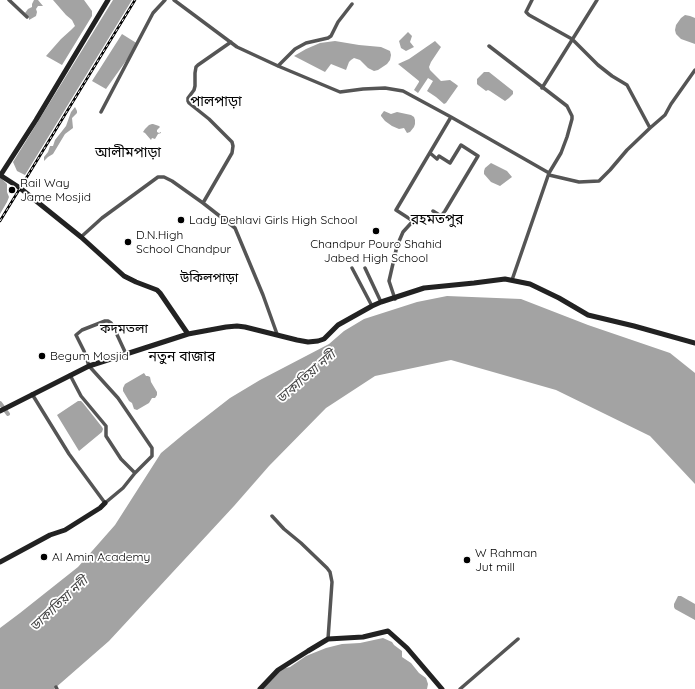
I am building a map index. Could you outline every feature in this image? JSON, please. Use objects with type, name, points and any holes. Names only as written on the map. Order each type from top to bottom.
[{"type":"main road","points":[[108,0],[36,120],[0,175],[20,188],[81,237],[124,276],[158,290],[188,334]]},
{"type":"main road","points":[[1,410],[89,366],[188,334],[237,326],[277,334],[297,340],[314,342],[324,339],[338,325],[381,302],[395,299],[424,288],[505,278],[530,284],[559,298],[588,315],[695,343]]},
{"type":"main road","points":[[0,562],[50,535],[65,530],[100,508],[105,503]]},
{"type":"main road","points":[[260,689],[278,670],[328,639],[363,637],[388,631],[407,648],[442,689]]},
{"type":"street","points":[[9,0],[27,17]]},
{"type":"street","points":[[101,112],[153,13],[165,0]]},
{"type":"street","points":[[174,0],[237,46],[278,66],[340,92],[385,88],[403,91],[549,174],[579,182],[598,181],[610,170],[627,150],[665,114],[695,70]]},
{"type":"street","points":[[532,0],[526,12],[572,39],[598,65],[627,85],[650,128]]},
{"type":"street","points":[[542,88],[597,0]]},
{"type":"street","points":[[278,66],[294,49],[306,43],[331,36],[338,22],[352,4]]},
{"type":"street","points":[[203,203],[232,154],[233,146],[232,142],[209,119],[189,103],[188,98],[194,90],[195,70],[198,65],[231,42]]},
{"type":"street","points":[[489,46],[566,106],[572,116],[567,137],[561,153],[549,174],[512,280]]},
{"type":"street","points":[[395,299],[389,281],[396,246],[403,232],[413,221],[396,210],[451,117]]},
{"type":"street","points":[[430,153],[437,159],[439,156],[450,163],[461,145],[478,156],[441,216],[433,211]]},
{"type":"street","points":[[81,237],[102,218],[158,177],[164,177],[203,203],[235,228],[263,295],[277,334]]},
{"type":"street","points":[[352,268],[372,306]]},
{"type":"street","points":[[365,268],[381,302]]},
{"type":"street","points":[[32,394],[69,454],[105,503],[122,488],[152,456],[152,448],[118,398],[89,366],[76,335],[82,330],[108,321],[111,323],[126,354]]},
{"type":"street","points":[[70,375],[81,396],[106,426],[106,436],[121,459],[135,473]]},
{"type":"street","points":[[272,516],[330,572],[332,582],[328,639]]},
{"type":"street","points":[[460,689],[518,639]]},
{"type":"water","points":[[34,0],[38,0],[43,6],[38,6],[36,9],[36,16],[29,20],[25,13],[32,7]]},
{"type":"water","points":[[53,0],[84,0],[92,11],[92,16],[62,65],[46,56],[75,26],[72,20]]},
{"type":"water","points":[[113,0],[132,0],[25,175],[17,171],[13,162]]},
{"type":"water","points":[[685,15],[695,18],[695,44],[681,39],[676,34],[676,25]]},
{"type":"water","points":[[408,32],[412,36],[410,42],[414,47],[406,51],[401,48],[399,41]]},
{"type":"water","points":[[122,34],[138,44],[106,89],[92,81]]},
{"type":"water","points":[[335,41],[381,47],[390,51],[390,60],[387,64],[374,71],[368,68],[360,60],[354,58],[349,62],[346,70],[331,64],[325,72],[294,56],[320,43]]},
{"type":"water","points":[[435,41],[441,47],[431,62],[429,67],[430,70],[441,81],[450,80],[458,86],[444,104],[427,91],[433,81],[428,78],[418,93],[414,90],[419,81],[398,64],[409,59]]},
{"type":"water","points":[[484,72],[489,72],[513,91],[513,94],[505,101],[478,85],[477,79]]},
{"type":"water","points":[[75,107],[77,113],[72,118],[73,128],[65,134],[53,154],[44,161],[44,157],[50,146],[53,146],[55,140],[66,126],[71,112]]},
{"type":"water","points":[[384,111],[391,114],[397,112],[411,115],[415,120],[414,127],[407,133],[404,128],[399,129],[392,126],[381,116]]},
{"type":"water","points":[[152,124],[160,127],[157,132],[161,133],[158,134],[155,139],[152,138],[151,140],[143,132],[149,125]]},
{"type":"water","points":[[491,163],[507,171],[512,177],[500,186],[491,182],[484,174],[484,171],[485,168]]},
{"type":"water","points":[[0,179],[7,184],[7,192],[9,197],[0,214]]},
{"type":"water","name":"ডাকাতিয়া নদী","points":[[447,296],[521,299],[588,325],[670,353],[695,373],[695,484],[650,436],[556,390],[451,360],[375,376],[326,408],[269,466],[109,641],[54,689],[0,689],[0,628],[78,567],[115,525],[161,453],[230,398],[260,380],[329,344],[344,331],[364,319],[417,302]]},
{"type":"water","points":[[144,373],[146,376],[150,377],[157,395],[155,398],[152,398],[149,403],[137,410],[134,409],[132,403],[123,391],[123,388],[125,384]]},
{"type":"water","points":[[78,401],[83,403],[103,429],[102,432],[79,451],[57,415]]},
{"type":"water","points":[[678,596],[681,596],[695,604],[695,620],[675,609],[674,604]]},
{"type":"water","points":[[383,638],[392,642],[402,651],[402,657],[411,663],[419,673],[426,678],[428,684],[427,689],[261,689],[278,670],[290,667],[306,656],[326,648],[342,644],[360,643]]},
{"type":"waterway","points":[[0,403],[8,414]]},
{"type":"railway","points":[[0,221],[135,0]]},
{"type":"place","name":"Rail Way Jame Mosjid","points":[[12,190]]},
{"type":"place","name":"Lady Dehlavi Girls High School","points":[[181,220]]},
{"type":"place","name":"Chandpur Pouro Shahid Jabed High School","points":[[376,231]]},
{"type":"place","name":"D.N.High School Chandpur","points":[[128,242]]},
{"type":"place","name":"Begum Mosjid","points":[[42,356]]},
{"type":"place","name":"Al Amin Academy","points":[[44,557]]},
{"type":"place","name":"W Rahman Jut mill","points":[[467,560]]},
{"type":"district","name":"পালপাড়া","points":[[216,102]]},
{"type":"district","name":"আলীমপাড়া","points":[[128,153]]},
{"type":"district","name":"রহমতপুর","points":[[437,220]]},
{"type":"district","name":"উকিলপাড়া","points":[[209,278]]},
{"type":"district","name":"কদমতলা","points":[[124,329]]},
{"type":"district","name":"নতুন বাজার","points":[[182,357]]}]
